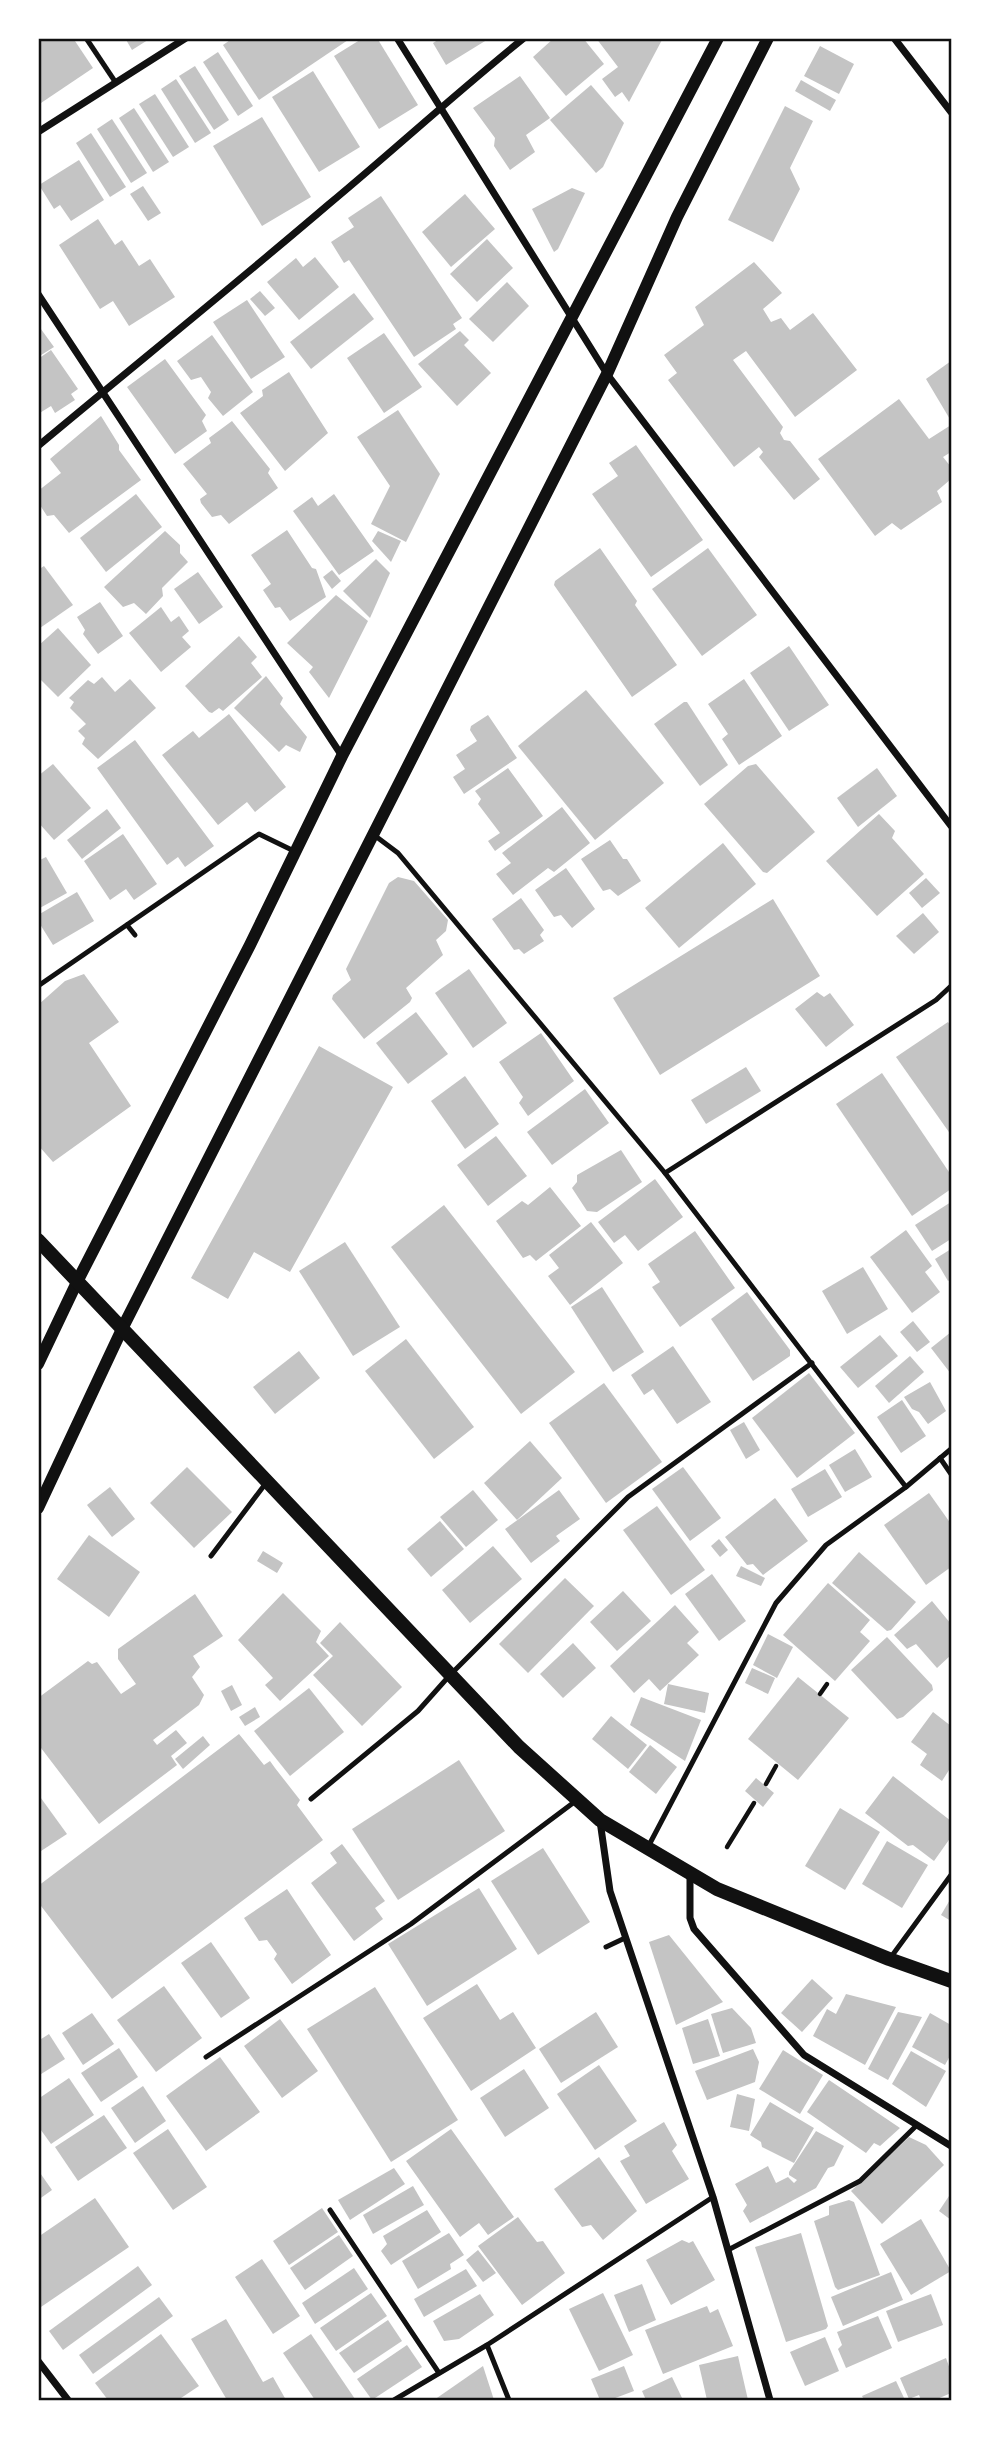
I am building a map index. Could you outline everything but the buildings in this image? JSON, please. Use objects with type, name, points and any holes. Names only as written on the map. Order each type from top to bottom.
[{"type":"main road","points":[[38,1240],[519,1747],[600,1820],[717,1889],[889,1959],[951,1980]]},
{"type":"street","points":[[38,132],[186,38]]},
{"type":"street","points":[[397,38],[607,374],[951,826]]},
{"type":"street","points":[[38,446],[524,38]]},
{"type":"street","points":[[38,1364],[342,756],[718,38]]},
{"type":"street","points":[[38,1507],[123,1327],[607,374],[677,217],[768,38]]},
{"type":"street","points":[[894,38],[951,112]]},
{"type":"street","points":[[38,294],[342,756]]},
{"type":"street","points":[[600,1820],[610,1891],[713,2197],[771,2400]]},
{"type":"street","points":[[690,1873],[691,1918],[694,1929],[804,2055],[951,2146]]},
{"type":"street","points":[[38,2361],[68,2400]]},
{"type":"lane","points":[[86,38],[116,83]]},
{"type":"lane","points":[[38,986],[258,834],[296,852]]},
{"type":"lane","points":[[374,835],[398,853],[665,1173],[906,1487]]},
{"type":"lane","points":[[127,925],[135,935]]},
{"type":"lane","points":[[665,1173],[936,1000],[951,986]]},
{"type":"lane","points":[[311,1799],[418,1711],[450,1675],[628,1497],[813,1363]]},
{"type":"lane","points":[[648,1847],[776,1603],[826,1545],[906,1487],[951,1449]]},
{"type":"lane","points":[[940,1458],[951,1474]]},
{"type":"lane","points":[[211,1556],[268,1481]]},
{"type":"lane","points":[[206,2057],[411,1924],[578,1800]]},
{"type":"lane","points":[[889,1959],[951,1875]]},
{"type":"lane","points":[[606,1947],[625,1938]]},
{"type":"lane","points":[[728,2250],[860,2181],[916,2126]]},
{"type":"lane","points":[[394,2400],[487,2345],[713,2197]]},
{"type":"lane","points":[[330,2210],[439,2373]]},
{"type":"lane","points":[[487,2345],[509,2400]]},
{"type":"path","points":[[820,1694],[827,1684]]},
{"type":"path","points":[[766,1784],[776,1766]]},
{"type":"path","points":[[727,1847],[754,1803]]}]
